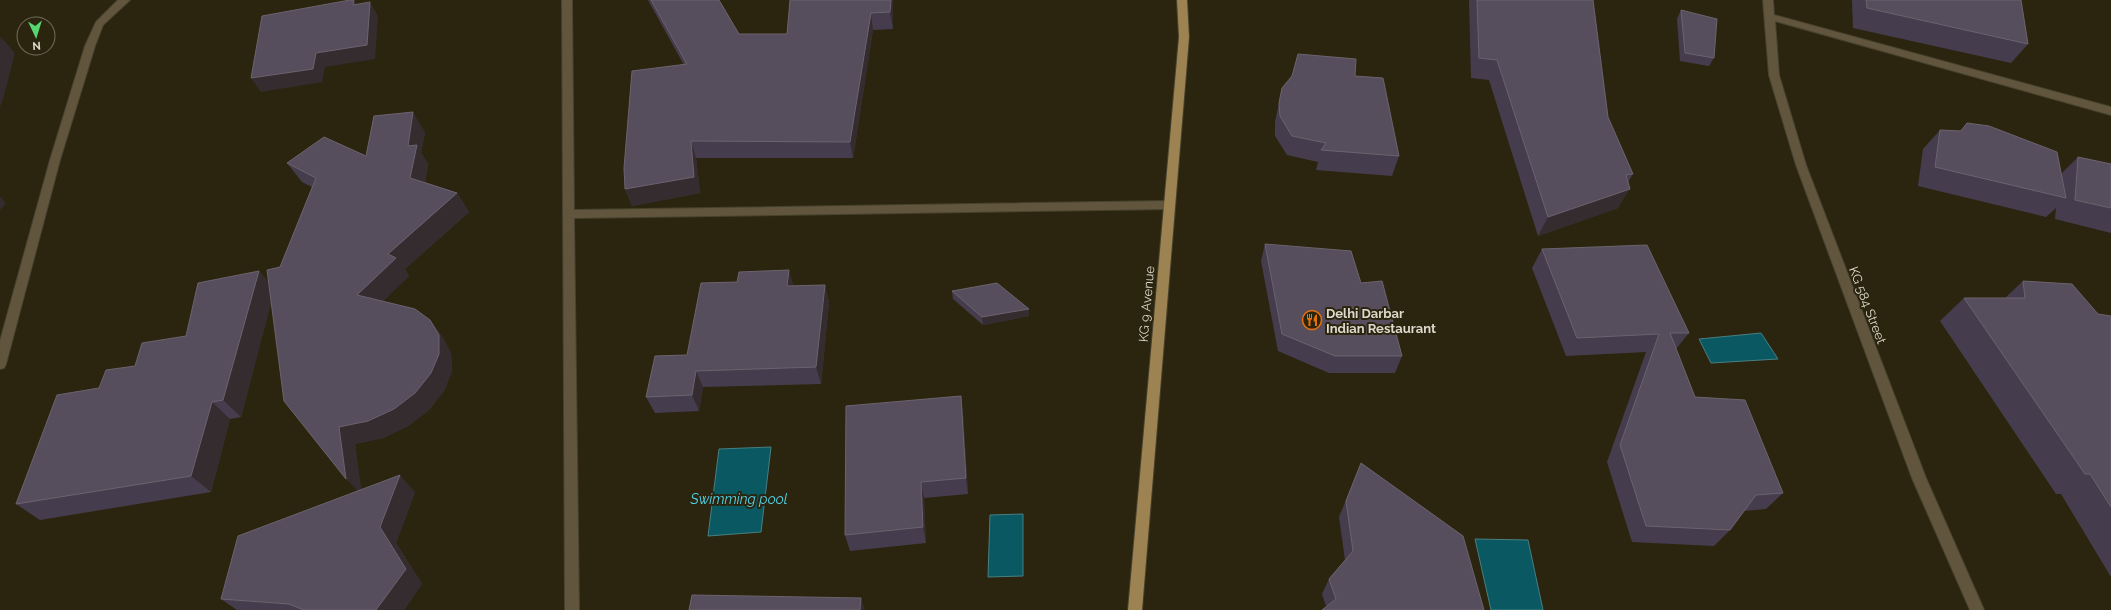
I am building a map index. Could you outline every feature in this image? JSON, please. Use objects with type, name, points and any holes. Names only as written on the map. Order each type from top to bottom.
[{"type":"main road","name":"KG 9 Avenue","points":[[1135,610],[1184,37],[1182,0]]},
{"type":"street","points":[[0,364],[55,160],[90,46],[99,24],[115,7],[125,0]]},
{"type":"street","points":[[567,0],[572,610]]},
{"type":"street","name":"KG 584 Street","points":[[1768,0],[1771,18],[1774,75],[1801,165],[1919,478],[1977,610]]},
{"type":"street","points":[[1771,18],[2111,112]]},
{"type":"street","points":[[568,214],[1169,205]]},
{"type":"water","points":[[1761,333],[1778,359],[1711,363],[1699,339]]},
{"type":"water","name":"Swimming pool","points":[[771,447],[761,532],[708,536],[719,449]]},
{"type":"water","points":[[1023,514],[1023,576],[988,577],[990,515]]},
{"type":"water","points":[[1475,539],[1528,540],[1543,610],[1491,610]]},
{"type":"building","points":[[354,0],[353,5],[370,2],[367,45],[316,53],[313,69],[251,78],[262,16]]},
{"type":"building","points":[[651,0],[719,0],[739,34],[787,34],[790,0],[891,0],[890,12],[871,13],[850,142],[691,141],[694,177],[625,189],[624,168],[632,71],[687,64]]},
{"type":"building","points":[[1477,0],[1593,0],[1608,117],[1633,174],[1626,175],[1630,189],[1548,217],[1497,60],[1479,58]]},
{"type":"building","points":[[1866,0],[2021,0],[2028,44],[1867,8]]},
{"type":"building","points":[[1681,10],[1717,19],[1714,58],[1685,53]]},
{"type":"building","points":[[1298,54],[1356,59],[1355,76],[1383,78],[1399,156],[1321,150],[1326,143],[1292,136],[1280,116],[1279,103],[1282,88],[1292,76]]},
{"type":"building","points":[[413,112],[408,146],[417,145],[410,178],[457,193],[388,254],[396,258],[357,295],[415,309],[430,320],[439,335],[439,354],[431,373],[415,393],[394,409],[368,421],[339,427],[346,479],[284,401],[267,270],[280,267],[316,178],[287,163],[324,137],[366,156],[374,116]]},
{"type":"building","points":[[1967,123],[1989,126],[2057,152],[2066,198],[1935,167],[1940,130],[1961,131]]},
{"type":"building","points":[[2078,157],[2111,164],[2111,208],[2075,200]]},
{"type":"building","points":[[1265,244],[1351,251],[1361,283],[1382,281],[1402,356],[1335,356],[1282,334]]},
{"type":"building","points":[[1647,245],[1689,333],[1670,333],[1695,397],[1745,400],[1783,493],[1756,495],[1730,530],[1646,526],[1620,445],[1659,334],[1577,338],[1542,249]]},
{"type":"building","points":[[789,270],[787,286],[825,285],[816,367],[696,371],[692,395],[646,397],[655,356],[687,355],[701,283],[737,282],[739,272]]},
{"type":"building","points":[[259,271],[223,400],[212,402],[191,476],[16,504],[57,395],[99,388],[106,370],[135,366],[142,343],[186,336],[198,283]]},
{"type":"building","points":[[2023,281],[2072,284],[2098,314],[2111,316],[2111,507],[2090,474],[2085,474],[1964,298],[2025,298]]},
{"type":"building","points":[[997,283],[1029,309],[982,317],[952,291]]},
{"type":"building","points":[[961,396],[966,478],[921,482],[923,527],[845,535],[846,406]]},
{"type":"building","points":[[1361,463],[1463,536],[1484,610],[1322,610],[1336,599],[1329,579],[1353,551],[1346,501]]},
{"type":"building","points":[[400,475],[380,527],[406,569],[376,610],[304,610],[289,604],[221,599],[238,536]]},
{"type":"building","points":[[692,595],[861,598],[860,610],[689,610]]},
{"type":"place","name":"Delhi Darbar Indian Restaurant","points":[[1312,320]]}]
